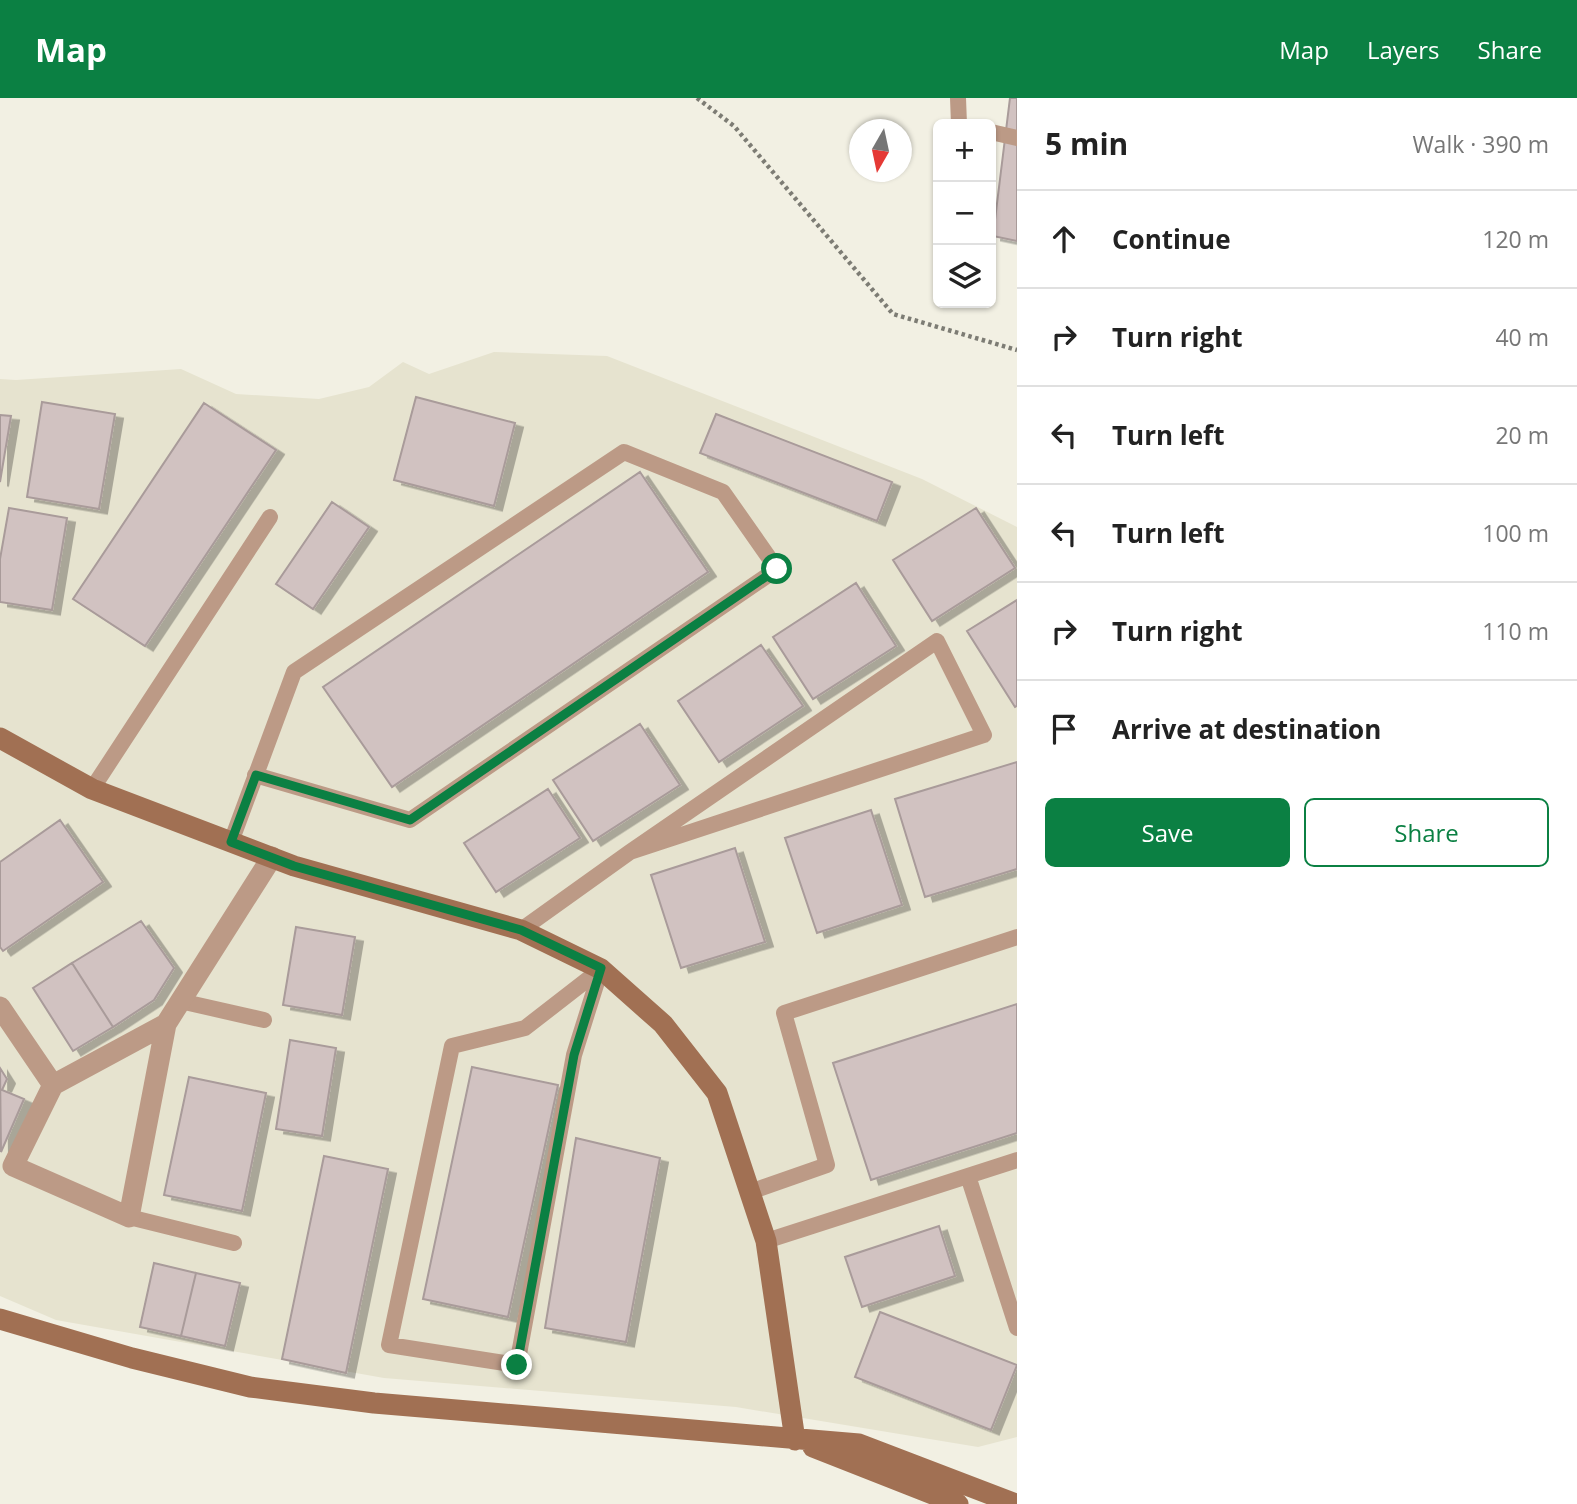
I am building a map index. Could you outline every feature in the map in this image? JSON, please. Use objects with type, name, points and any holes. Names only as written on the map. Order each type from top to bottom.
[{"type":"street","points":[[0,738],[92,789],[272,857],[521,930],[601,968],[663,1024],[717,1093],[766,1241],[795,1440]]},
{"type":"street","points":[[166,1024],[53,1085],[13,1166],[130,1217],[166,1024],[272,857]]},
{"type":"street","points":[[0,1007],[53,1085]]},
{"type":"street","points":[[0,1319],[250,1387],[374,1403],[859,1444],[1016,1504]]},
{"type":"street","points":[[795,1440],[958,1504]]},
{"type":"lane","points":[[958,98],[959,119]]},
{"type":"lane","points":[[996,133],[1017,138]]},
{"type":"lane","points":[[231,842],[294,672],[624,452],[723,492],[777,569],[410,820],[256,775]]},
{"type":"lane","points":[[92,789],[270,517]]},
{"type":"lane","points":[[521,930],[629,852],[937,641],[984,735],[629,852]]},
{"type":"lane","points":[[750,1192],[827,1165],[784,1013],[1017,937]]},
{"type":"lane","points":[[601,968],[574,1055],[517,1365],[389,1345],[452,1046],[525,1028],[601,968]]},
{"type":"lane","points":[[180,1001],[264,1020]]},
{"type":"lane","points":[[766,1241],[1017,1160]]},
{"type":"lane","points":[[968,1175],[1017,1328]]},
{"type":"lane","points":[[130,1217],[234,1243]]},
{"type":"path","points":[[697,98],[734,126],[893,314],[1017,350]]},
{"type":"shaded area","points":[[494,352],[607,356],[922,479],[1017,527],[1017,1437],[978,1447],[736,1407],[384,1378],[56,1320],[0,1296],[0,379],[181,369],[236,394],[319,399],[369,387],[403,362],[429,374]]},
{"type":"building","points":[[1010,98],[1017,98],[1017,241],[996,237],[996,212]]},
{"type":"building","points":[[416,397],[515,423],[494,506],[394,480]]},
{"type":"building","points":[[42,402],[115,414],[99,509],[27,497]]},
{"type":"building","points":[[204,403],[276,450],[145,646],[73,599]]},
{"type":"building","points":[[716,414],[892,482],[877,521],[700,453]]},
{"type":"building","points":[[0,415],[11,416],[0,482]]},
{"type":"building","points":[[640,472],[708,572],[392,787],[323,687]]},
{"type":"building","points":[[332,502],[369,527],[313,609],[276,584]]},
{"type":"building","points":[[9,508],[67,518],[52,610],[0,602],[0,559]]},
{"type":"building","points":[[976,508],[1015,568],[932,621],[893,560]]},
{"type":"building","points":[[856,583],[896,646],[813,699],[773,637]]},
{"type":"building","points":[[1017,600],[1017,706],[1015,707],[967,631]]},
{"type":"building","points":[[761,645],[803,706],[719,762],[678,701]]},
{"type":"building","points":[[640,724],[680,785],[593,841],[553,780]]},
{"type":"building","points":[[1017,762],[1017,869],[925,897],[895,799]]},
{"type":"building","points":[[548,789],[580,838],[496,892],[464,843]]},
{"type":"building","points":[[871,810],[902,905],[817,933],[785,838]]},
{"type":"building","points":[[60,820],[103,882],[3,951],[0,947],[0,862]]},
{"type":"building","points":[[735,848],[765,942],[681,968],[651,875]]},
{"type":"building","points":[[141,921],[174,968],[154,1000],[113,1027],[72,963]]},
{"type":"building","points":[[296,927],[355,937],[342,1015],[283,1005]]},
{"type":"building","points":[[72,963],[113,1027],[73,1051],[33,988]]},
{"type":"building","points":[[1017,1004],[1017,1133],[871,1180],[833,1063]]},
{"type":"building","points":[[290,1040],[336,1048],[322,1136],[276,1129]]},
{"type":"building","points":[[472,1067],[558,1085],[508,1317],[423,1299]]},
{"type":"building","points":[[0,1068],[7,1079],[2,1090],[24,1099],[1,1152]]},
{"type":"building","points":[[189,1077],[266,1093],[242,1211],[164,1195]]},
{"type":"building","points":[[576,1138],[660,1158],[626,1342],[545,1328]]},
{"type":"building","points":[[324,1156],[388,1169],[346,1373],[282,1359]]},
{"type":"building","points":[[939,1226],[955,1276],[862,1307],[845,1257]]},
{"type":"building","points":[[154,1263],[196,1273],[181,1336],[140,1327]]},
{"type":"building","points":[[196,1273],[240,1283],[225,1346],[181,1336]]},
{"type":"building","points":[[880,1312],[1017,1365],[991,1430],[855,1377]]},
{"type":"route","points":[[517,1365],[574,1055],[601,968],[521,930],[294,866],[231,842],[256,775],[410,820],[777,569]]}]
